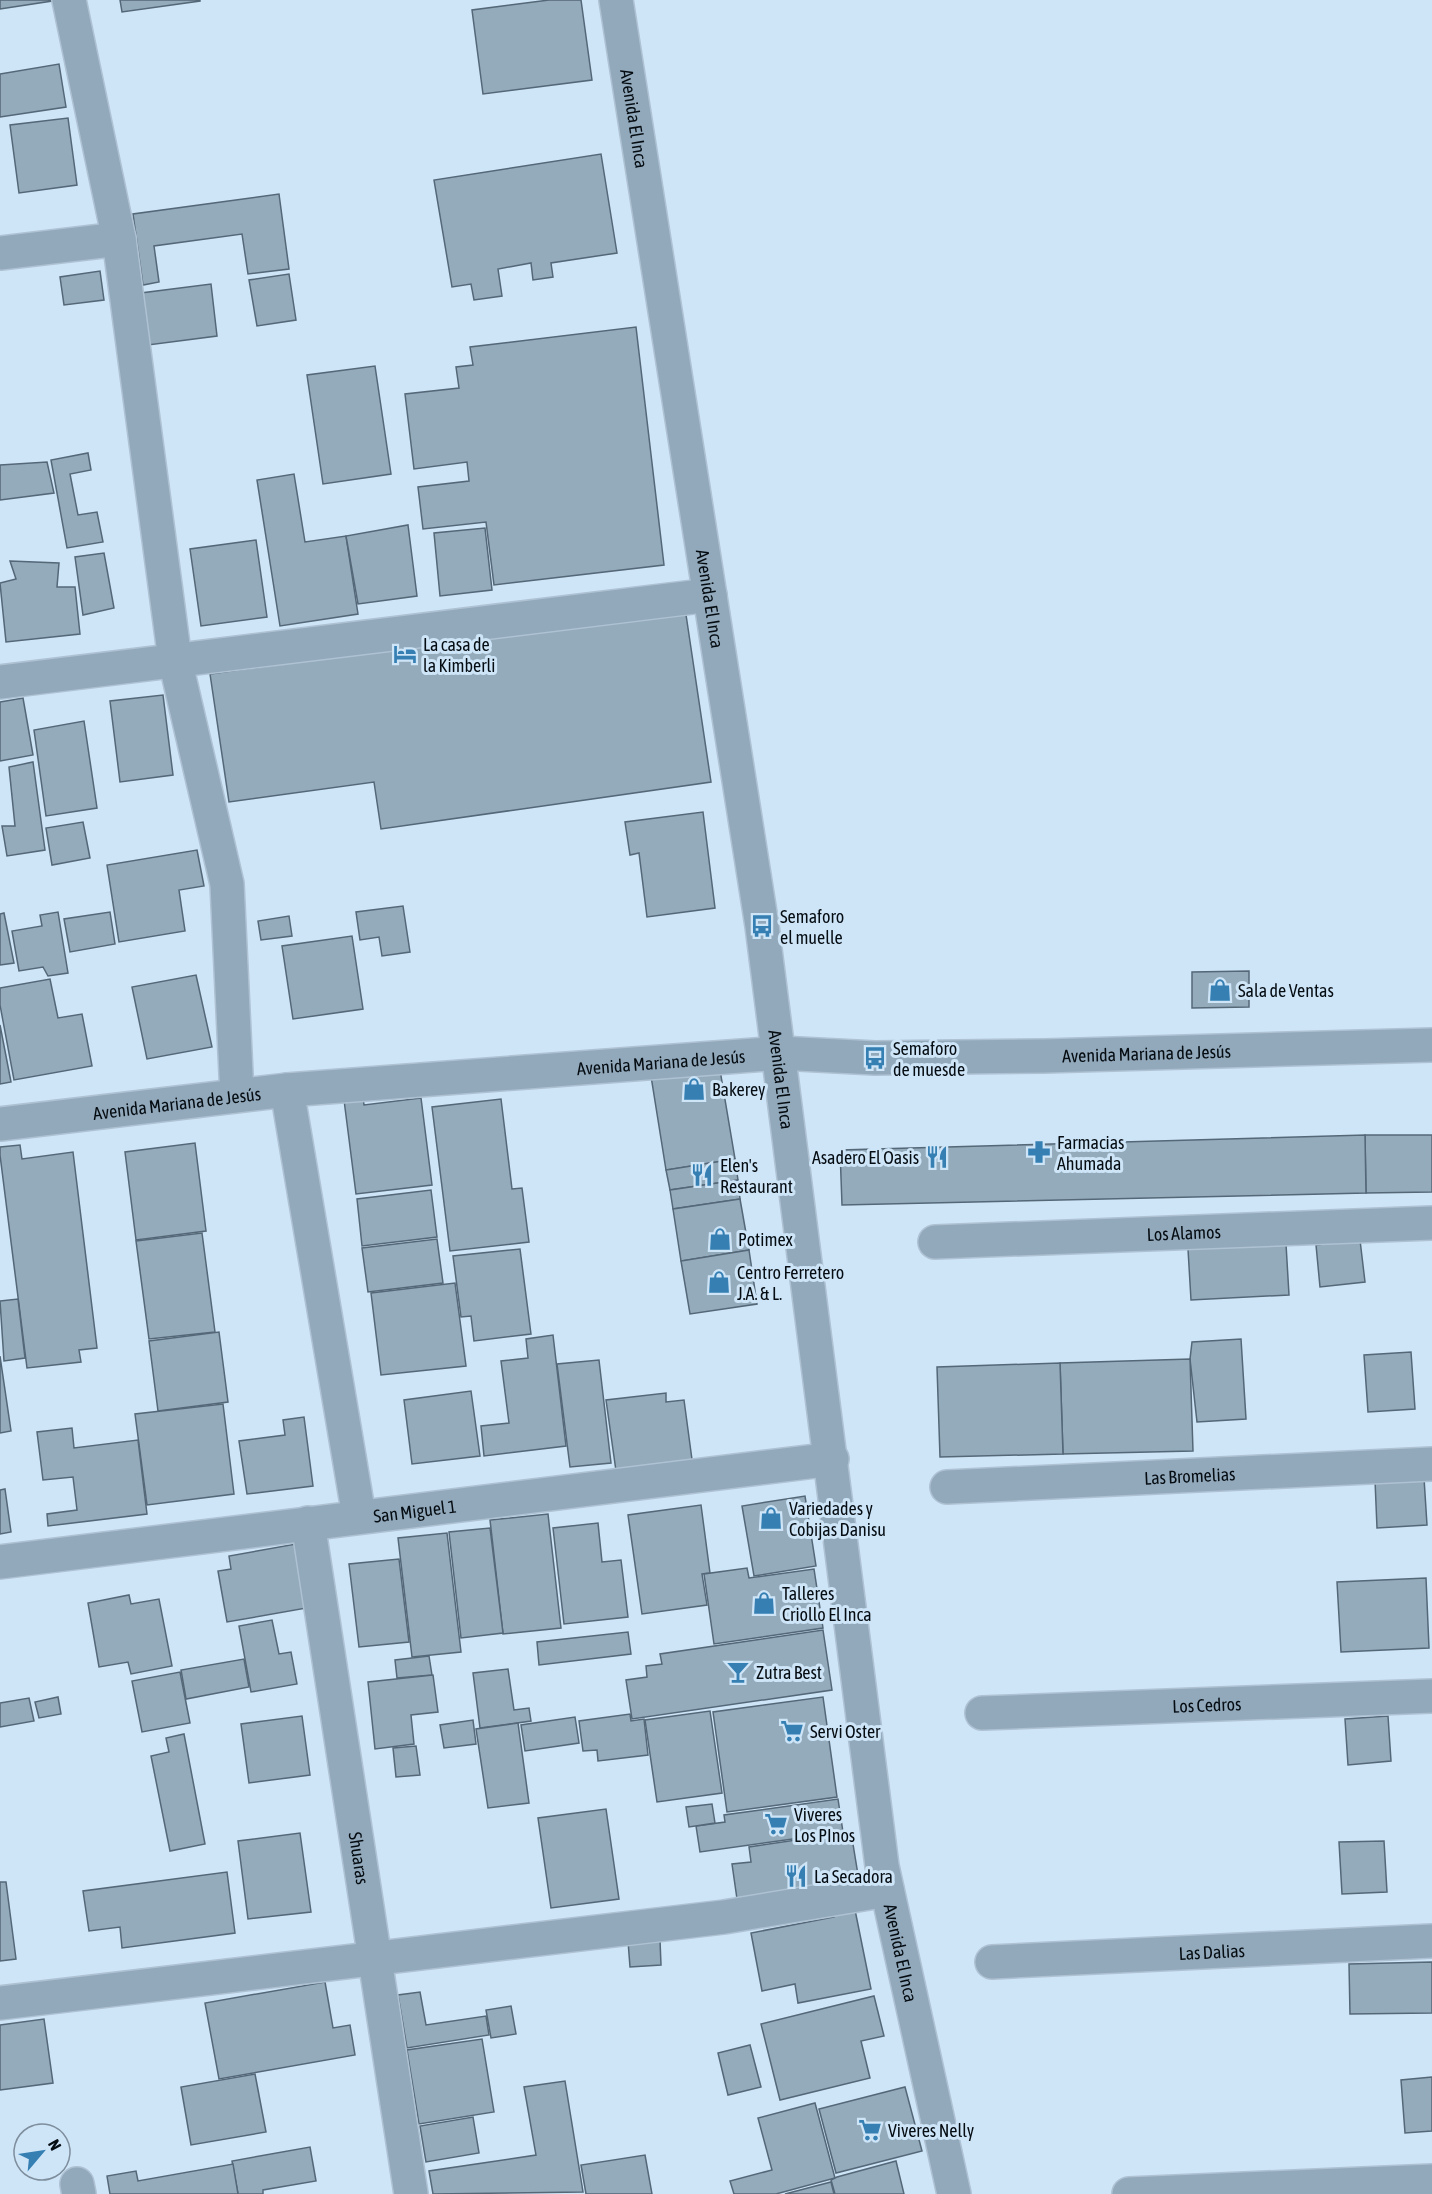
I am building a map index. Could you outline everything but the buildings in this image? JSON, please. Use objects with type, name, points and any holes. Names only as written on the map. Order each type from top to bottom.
[{"type":"street","points":[[69,0],[118,239],[176,660],[227,884],[237,1095]]},
{"type":"street","name":"Avenida El Inca","points":[[616,0],[780,1053],[882,1866],[954,2194]]},
{"type":"street","points":[[0,253],[118,239]]},
{"type":"street","points":[[0,682],[710,595]]},
{"type":"street","name":"Avenida Mariana de Jesús","points":[[0,1124],[287,1089],[780,1053],[875,1058],[1044,1056],[1432,1045]]},
{"type":"street","points":[[287,1089],[359,1516]]},
{"type":"street","name":"Los Alamos","points":[[935,1242],[1432,1223]]},
{"type":"street","name":"San Miguel 1","points":[[0,1562],[831,1459]]},
{"type":"street","name":"Las Bromelias","points":[[947,1487],[1432,1464]]},
{"type":"street","name":"Shuaras","points":[[308,1523],[372,1958],[411,2194]]},
{"type":"street","name":"Los Cedros","points":[[982,1713],[1432,1696]]},
{"type":"street","points":[[0,2003],[724,1917],[887,1890]]},
{"type":"street","name":"Las Dalias","points":[[992,1962],[1432,1941]]},
{"type":"street","points":[[1129,2194],[1432,2181]]},
{"type":"place","name":"La casa de la Kimberli","points":[[405,654]]},
{"type":"place","name":"Semaforo el muelle","points":[[762,926]]},
{"type":"place","name":"Sala de Ventas","points":[[1220,990]]},
{"type":"place","name":"Semaforo de muesde","points":[[875,1058]]},
{"type":"place","name":"Bakerey","points":[[694,1089]]},
{"type":"place","name":"Farmacias Ahumada","points":[[1039,1152]]},
{"type":"place","name":"Asadero El Oasis","points":[[937,1157]]},
{"type":"place","name":"Elen's Restaurant","points":[[702,1175]]},
{"type":"place","name":"Potimex","points":[[720,1239]]},
{"type":"place","name":"Centro Ferretero J.A. & L.","points":[[719,1282]]},
{"type":"place","name":"Variedades y Cobijas Danisu","points":[[771,1518]]},
{"type":"place","name":"Talleres Criollo El Inca","points":[[764,1603]]},
{"type":"place","name":"Zutra Best","points":[[738,1672]]},
{"type":"place","name":"Servi Oster","points":[[792,1731]]},
{"type":"place","name":"Viveres Los PInos","points":[[776,1824]]},
{"type":"place","name":"La Secadora","points":[[796,1876]]},
{"type":"place","name":"Viveres Nelly","points":[[870,2130]]}]
